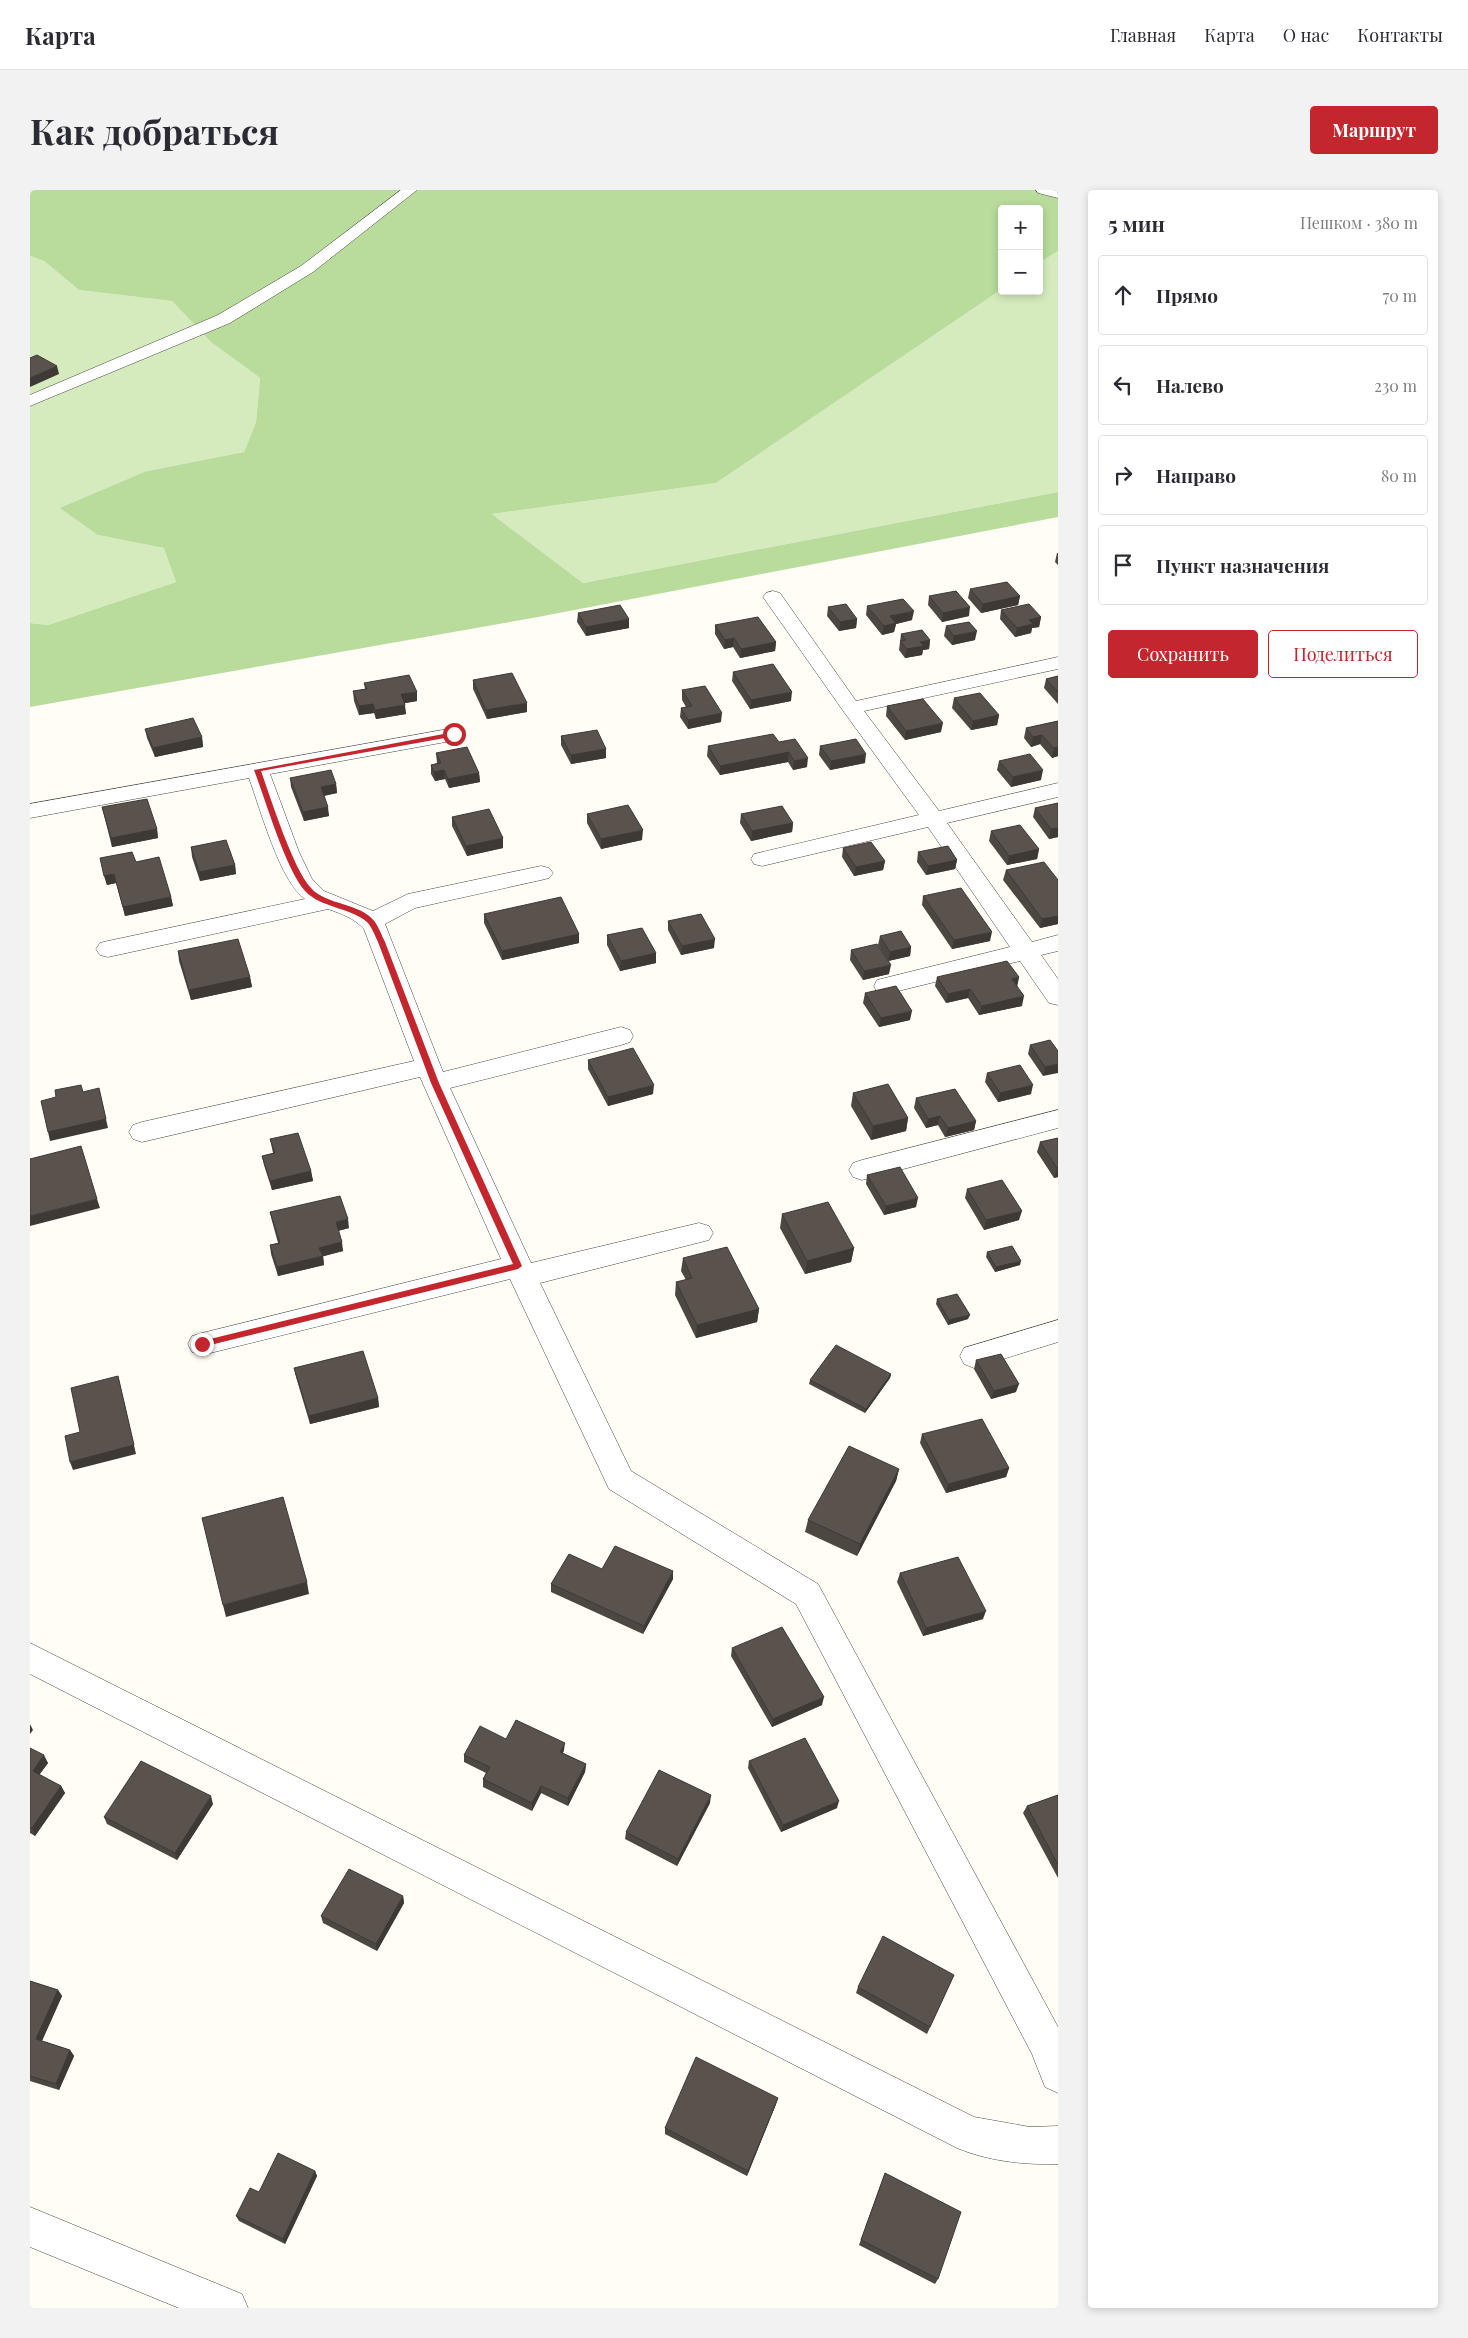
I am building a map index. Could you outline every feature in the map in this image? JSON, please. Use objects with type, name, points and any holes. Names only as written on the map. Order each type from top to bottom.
[{"type":"street","points":[[30,401],[224,319],[307,269],[410,190]]},
{"type":"street","points":[[1043,190],[1058,193]]},
{"type":"street","points":[[773,597],[850,708],[934,820],[1058,997]]},
{"type":"street","points":[[850,708],[1058,663]]},
{"type":"street","points":[[30,811],[454,734]]},
{"type":"street","points":[[257,770],[295,869],[308,890],[328,902],[354,910],[371,922],[382,942],[432,1075],[520,1271],[620,1480],[806,1594],[1048,2046],[1058,2074]]},
{"type":"street","points":[[762,859],[1058,790]]},
{"type":"street","points":[[371,922],[408,902],[541,873]]},
{"type":"street","points":[[108,949],[328,902]]},
{"type":"street","points":[[886,986],[1058,943]]},
{"type":"street","points":[[142,1132],[622,1036]]},
{"type":"street","points":[[862,1170],[1058,1119]]},
{"type":"street","points":[[202,1344],[520,1271],[699,1233]]},
{"type":"street","points":[[974,1356],[1058,1331]]},
{"type":"street","points":[[30,1658],[970,2135],[1030,2146],[1058,2145]]},
{"type":"street","points":[[30,2227],[228,2308]]},
{"type":"green space","points":[[30,190],[1058,190],[1058,251],[1043,260],[1043,205],[998,205],[998,292],[716,483],[492,514],[583,583],[1058,492],[1058,517],[538,617],[30,707],[30,623],[48,625],[176,582],[164,548],[98,535],[60,508],[147,471],[244,452],[256,422],[260,378],[211,342],[172,301],[79,290],[44,261],[30,256]]},
{"type":"green space","points":[[1058,251],[1058,492],[583,583],[492,514],[716,483],[998,292],[998,295],[1043,295],[1043,260]]},
{"type":"green space","points":[[30,256],[44,261],[79,290],[172,301],[211,342],[260,378],[256,422],[244,452],[147,471],[98,535],[165,548],[176,582],[48,625],[30,623]]},
{"type":"building","points":[[37,355],[57,366],[30,378],[30,358]]},
{"type":"building","points":[[1007,582],[1020,596],[983,604],[970,589]]},
{"type":"building","points":[[956,591],[970,607],[943,613],[929,596]]},
{"type":"building","points":[[903,599],[914,611],[890,616],[896,623],[884,626],[867,606]]},
{"type":"building","points":[[846,604],[857,619],[840,622],[828,607]]},
{"type":"building","points":[[1029,604],[1041,617],[1029,620],[1033,624],[1017,628],[1001,610]]},
{"type":"building","points":[[620,605],[629,619],[586,627],[578,613]]},
{"type":"building","points":[[758,617],[776,642],[741,649],[734,638],[725,640],[715,625]]},
{"type":"building","points":[[969,622],[977,631],[954,636],[946,626]]},
{"type":"building","points":[[922,630],[930,640],[920,642],[924,646],[907,649],[900,641],[906,640],[901,634]]},
{"type":"building","points":[[773,664],[792,692],[751,700],[733,672]]},
{"type":"building","points":[[512,673],[527,703],[486,710],[473,680]]},
{"type":"building","points":[[409,675],[417,692],[401,694],[405,705],[375,710],[373,704],[359,706],[353,691],[367,689],[364,683]]},
{"type":"building","points":[[1058,676],[1058,692],[1046,679]]},
{"type":"building","points":[[705,686],[722,713],[688,720],[681,708],[692,706],[682,690]]},
{"type":"building","points":[[980,693],[999,715],[973,721],[954,698]]},
{"type":"building","points":[[923,699],[943,723],[906,731],[887,706]]},
{"type":"building","points":[[193,718],[202,737],[153,748],[145,729]]},
{"type":"building","points":[[1058,721],[1058,747],[1054,748],[1042,735],[1033,737],[1026,728]]},
{"type":"building","points":[[597,730],[606,749],[571,755],[561,736]]},
{"type":"building","points":[[773,734],[779,742],[795,739],[808,758],[794,761],[789,752],[720,766],[708,746]]},
{"type":"building","points":[[856,739],[866,754],[831,761],[820,746]]},
{"type":"building","points":[[467,747],[479,773],[448,779],[444,770],[434,772],[431,765],[441,763],[436,753]]},
{"type":"building","points":[[1030,754],[1043,770],[1013,777],[999,761]]},
{"type":"building","points":[[331,770],[336,784],[321,787],[328,807],[303,812],[290,778]]},
{"type":"building","points":[[147,799],[157,829],[111,838],[102,807]]},
{"type":"building","points":[[1058,803],[1058,828],[1051,829],[1035,808]]},
{"type":"building","points":[[628,805],[643,830],[601,839],[587,814]]},
{"type":"building","points":[[782,806],[793,823],[752,831],[741,814]]},
{"type":"building","points":[[489,809],[503,838],[466,846],[452,817]]},
{"type":"building","points":[[1020,825],[1039,849],[1009,856],[991,831]]},
{"type":"building","points":[[226,840],[235,865],[199,872],[191,847]]},
{"type":"building","points":[[871,842],[885,861],[856,867],[843,848]]},
{"type":"building","points":[[948,846],[957,860],[928,866],[918,852]]},
{"type":"building","points":[[132,852],[136,862],[159,857],[171,897],[123,907],[114,874],[104,876],[100,858]]},
{"type":"building","points":[[1044,862],[1058,880],[1058,916],[1042,919],[1006,870]]},
{"type":"building","points":[[961,888],[992,932],[954,940],[923,896]]},
{"type":"building","points":[[561,897],[579,934],[502,951],[484,914]]},
{"type":"building","points":[[701,914],[715,939],[682,946],[668,921]]},
{"type":"building","points":[[642,928],[656,953],[621,961],[607,935]]},
{"type":"building","points":[[901,931],[911,947],[890,952],[880,936]]},
{"type":"building","points":[[238,939],[250,977],[189,990],[178,951]]},
{"type":"building","points":[[877,944],[891,965],[864,971],[851,950]]},
{"type":"building","points":[[1007,961],[1019,977],[1012,979],[1024,996],[982,1006],[970,989],[948,994],[937,977]]},
{"type":"building","points":[[896,986],[912,1011],[881,1018],[865,993]]},
{"type":"building","points":[[1050,1040],[1058,1051],[1058,1064],[1045,1067],[1030,1045]]},
{"type":"building","points":[[633,1048],[654,1085],[608,1097],[588,1060]]},
{"type":"building","points":[[1020,1065],[1033,1085],[1000,1093],[987,1073]]},
{"type":"building","points":[[888,1084],[908,1118],[873,1126],[853,1093]]},
{"type":"building","points":[[81,1085],[83,1092],[99,1088],[106,1119],[48,1132],[41,1101],[56,1097],[55,1090]]},
{"type":"building","points":[[955,1089],[976,1121],[948,1128],[940,1116],[928,1119],[916,1098]]},
{"type":"building","points":[[298,1133],[311,1171],[270,1181],[262,1156],[275,1153],[270,1139]]},
{"type":"building","points":[[1058,1138],[1058,1168],[1057,1168],[1040,1142]]},
{"type":"building","points":[[81,1146],[97,1199],[30,1216],[30,1159]]},
{"type":"building","points":[[900,1167],[918,1198],[886,1206],[867,1175]]},
{"type":"building","points":[[1002,1180],[1022,1211],[986,1220],[967,1189]]},
{"type":"building","points":[[340,1196],[348,1219],[336,1222],[342,1242],[319,1248],[323,1256],[277,1267],[270,1245],[280,1243],[270,1212]]},
{"type":"building","points":[[828,1202],[854,1248],[807,1261],[782,1214]]},
{"type":"building","points":[[1012,1246],[1021,1261],[996,1267],[987,1252]]},
{"type":"building","points":[[727,1247],[759,1309],[697,1325],[676,1282],[692,1278],[683,1258]]},
{"type":"building","points":[[957,1294],[970,1315],[949,1320],[937,1299]]},
{"type":"building","points":[[836,1345],[891,1374],[866,1409],[810,1380]]},
{"type":"building","points":[[363,1351],[378,1398],[309,1416],[294,1368]]},
{"type":"building","points":[[1001,1354],[1019,1384],[994,1391],[976,1360]]},
{"type":"building","points":[[118,1376],[134,1445],[70,1462],[65,1436],[80,1432],[71,1388]]},
{"type":"building","points":[[982,1419],[1009,1468],[948,1484],[922,1434]]},
{"type":"building","points":[[849,1446],[899,1469],[860,1544],[808,1520]]},
{"type":"building","points":[[283,1497],[307,1582],[223,1605],[202,1518]]},
{"type":"building","points":[[615,1546],[673,1571],[644,1626],[551,1584],[569,1554],[602,1569]]},
{"type":"building","points":[[958,1557],[986,1611],[926,1628],[900,1573]]},
{"type":"building","points":[[782,1627],[824,1697],[773,1719],[732,1648]]},
{"type":"building","points":[[516,1720],[565,1743],[560,1752],[586,1764],[568,1798],[541,1786],[532,1803],[483,1779],[490,1767],[464,1755],[480,1726],[506,1739]]},
{"type":"building","points":[[805,1738],[839,1801],[783,1825],[749,1761]]},
{"type":"building","points":[[30,1748],[44,1755],[33,1771],[61,1786],[32,1828],[30,1828]]},
{"type":"building","points":[[141,1761],[211,1796],[175,1853],[104,1817]]},
{"type":"building","points":[[659,1770],[711,1795],[678,1859],[626,1832]]},
{"type":"building","points":[[1058,1795],[1058,1865],[1027,1806]]},
{"type":"building","points":[[349,1869],[403,1896],[376,1944],[321,1916]]},
{"type":"building","points":[[883,1936],[954,1975],[930,2027],[858,1987]]},
{"type":"building","points":[[30,1981],[58,1990],[36,2039],[70,2050],[56,2084],[30,2076]]},
{"type":"building","points":[[696,2057],[778,2098],[748,2171],[665,2128]]},
{"type":"building","points":[[278,2153],[315,2171],[283,2239],[236,2216],[250,2188],[259,2192]]},
{"type":"building","points":[[885,2173],[961,2212],[938,2279],[861,2240]]},
{"type":"route","points":[[202,1344],[518,1266],[435,1083],[382,942],[371,922],[354,910],[328,902],[308,890],[295,869],[257,770],[454,734]]}]
